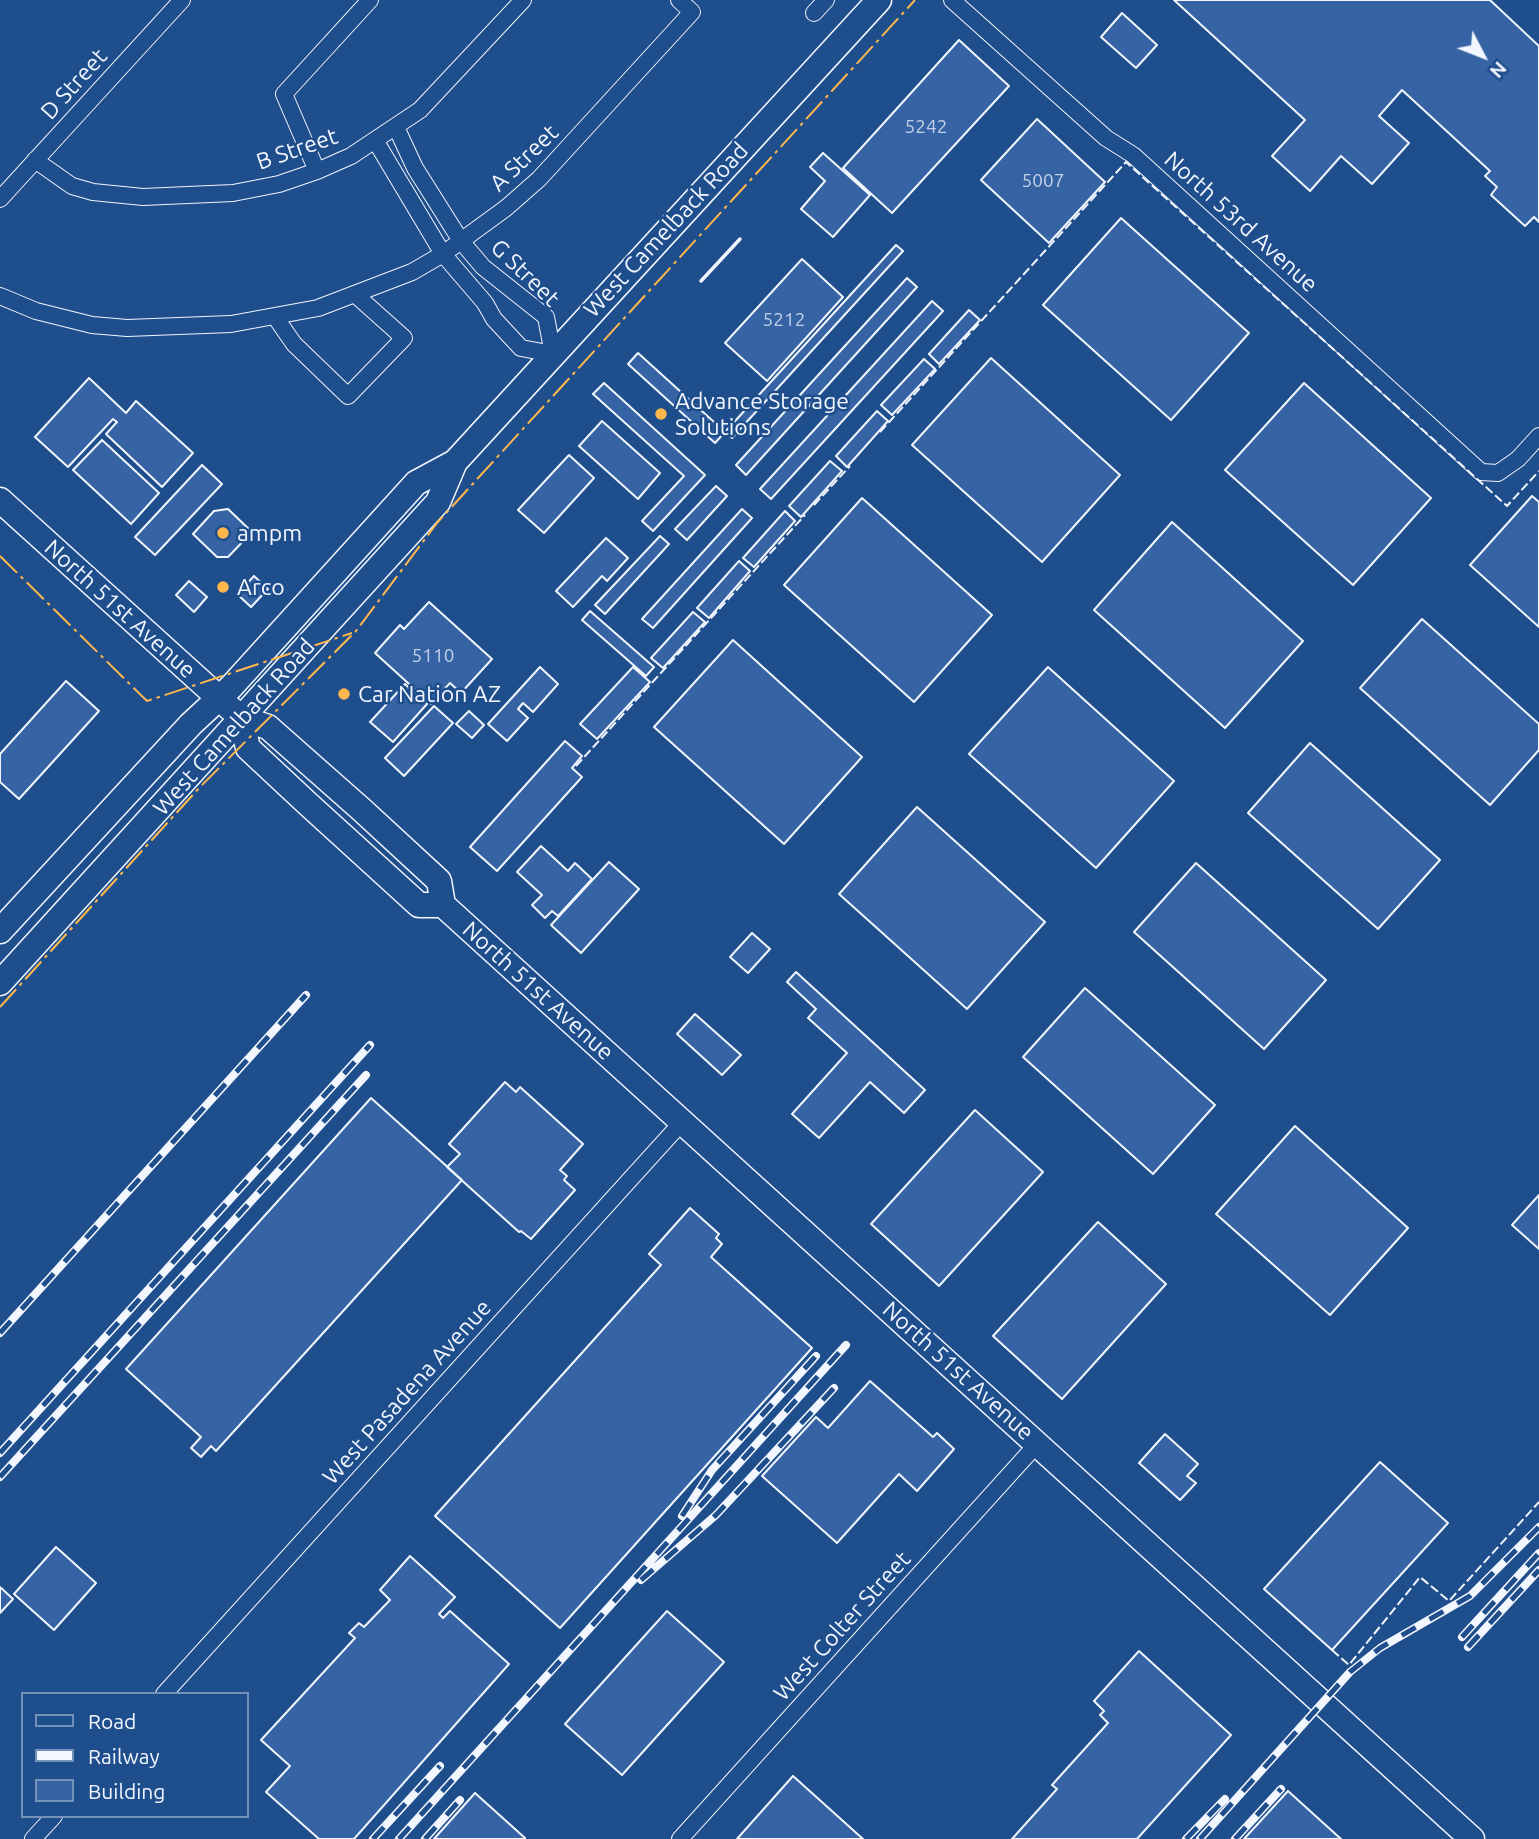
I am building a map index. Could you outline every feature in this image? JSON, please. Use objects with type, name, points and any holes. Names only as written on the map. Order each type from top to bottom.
[{"type":"main road","name":"West Camelback Road","points":[[0,983],[438,502],[455,462],[879,0]]},
{"type":"main road","name":"West Camelback Road","points":[[0,931],[191,724],[220,699],[416,483],[455,462]]},
{"type":"main road","name":"North 51st Avenue","points":[[1,500],[241,718],[268,727],[392,838],[439,881],[443,905],[1472,1839]]},
{"type":"street","name":"D Street","points":[[0,199],[182,0]]},
{"type":"street","points":[[317,171],[284,94],[370,0]]},
{"type":"street","name":"B Street","points":[[35,160],[72,186],[93,192],[143,197],[233,193],[279,184],[317,171],[375,140],[421,110],[523,0]]},
{"type":"street","name":"A Street","points":[[0,296],[61,318],[127,328],[231,324],[276,318],[357,296],[412,272],[443,254],[506,208],[539,179],[692,12],[679,0]]},
{"type":"street","points":[[814,13],[826,0]]},
{"type":"street","name":"North 53rd Avenue","points":[[952,0],[1105,138],[1133,155],[1481,472],[1498,474],[1518,459],[1539,436]]},
{"type":"street","name":"G Street","points":[[375,140],[443,254],[485,303],[494,319],[521,348],[553,354],[546,317],[483,267],[461,241],[415,168],[396,127]]},
{"type":"street","points":[[276,318],[294,344],[348,396],[404,338],[357,296]]},
{"type":"street","name":"West Pasadena Avenue","points":[[166,1692],[683,1121]]},
{"type":"street","name":"West Colter Street","points":[[680,1839],[1038,1443]]},
{"type":"street","points":[[33,1839],[52,1818]]},
{"type":"building","points":[[1174,0],[1490,0],[1539,46],[1539,222],[1534,217],[1525,226],[1491,195],[1497,187],[1485,176],[1490,171],[1402,90],[1379,116],[1409,143],[1372,184],[1341,156],[1310,191],[1272,156],[1305,120]]},
{"type":"building","points":[[1122,13],[1157,45],[1136,68],[1101,37]]},
{"type":"building","points":[[959,40],[1009,86],[892,213],[843,168]]},
{"type":"building","points":[[1037,119],[1105,182],[1049,243],[981,180]]},
{"type":"building","points":[[823,153],[870,195],[833,237],[801,209],[825,181],[810,167]]},
{"type":"building","points":[[1121,218],[1249,333],[1171,420],[1043,305]]},
{"type":"building","points":[[896,245],[903,251],[732,438],[725,432]]},
{"type":"building","points":[[802,259],[843,297],[767,381],[725,343]]},
{"type":"building","points":[[907,278],[917,287],[746,475],[736,465]]},
{"type":"building","points":[[932,301],[943,311],[771,499],[760,489]]},
{"type":"building","points":[[969,310],[980,320],[939,364],[929,354]]},
{"type":"building","points":[[638,353],[725,432],[715,443],[628,364]]},
{"type":"building","points":[[991,358],[1120,475],[1042,562],[912,445]]},
{"type":"building","points":[[924,359],[935,369],[892,415],[881,405]]},
{"type":"building","points":[[89,378],[126,413],[136,401],[193,453],[162,487],[106,434],[117,422],[113,419],[68,467],[35,437]]},
{"type":"building","points":[[604,383],[705,475],[653,531],[642,521],[684,476],[593,394]]},
{"type":"building","points":[[1304,383],[1431,498],[1353,585],[1225,470]]},
{"type":"building","points":[[877,411],[888,421],[847,467],[836,456]]},
{"type":"building","points":[[602,421],[660,473],[638,499],[579,446]]},
{"type":"building","points":[[102,440],[159,493],[131,524],[73,470]]},
{"type":"building","points":[[569,455],[594,478],[544,533],[518,510]]},
{"type":"building","points":[[830,461],[842,471],[801,517],[789,506]]},
{"type":"building","points":[[202,465],[222,484],[155,555],[135,537]]},
{"type":"building","points":[[716,486],[727,496],[687,540],[675,529]]},
{"type":"building","points":[[1532,496],[1539,502],[1539,627],[1470,565]]},
{"type":"building","points":[[862,498],[992,615],[914,702],[784,585]]},
{"type":"building","name":"ampm","points":[[228,509],[252,532],[228,557],[217,557],[193,534],[214,511]]},
{"type":"building","points":[[742,509],[752,518],[653,628],[642,619]]},
{"type":"building","points":[[785,511],[795,521],[754,567],[743,558]]},
{"type":"building","points":[[1172,522],[1303,641],[1225,728],[1094,610]]},
{"type":"building","points":[[660,536],[669,544],[605,614],[595,605]]},
{"type":"building","points":[[606,538],[628,558],[607,581],[602,576],[573,607],[556,591]]},
{"type":"building","points":[[739,561],[750,571],[709,618],[697,608]]},
{"type":"building","points":[[254,576],[268,589],[251,607],[237,594]]},
{"type":"building","points":[[189,581],[207,597],[194,612],[176,595]]},
{"type":"building","points":[[429,602],[492,659],[461,693],[450,683],[431,704],[375,653],[400,625],[404,629]]},
{"type":"building","points":[[590,611],[654,667],[646,676],[582,620]]},
{"type":"building","points":[[693,612],[705,622],[663,668],[651,658]]},
{"type":"building","points":[[1422,619],[1539,724],[1539,750],[1490,805],[1360,688]]},
{"type":"building","points":[[733,640],[862,757],[784,844],[654,727]]},
{"type":"building","points":[[540,667],[558,684],[533,712],[523,703],[518,709],[528,718],[507,741],[488,724]]},
{"type":"building","points":[[633,667],[650,682],[597,739],[580,724]]},
{"type":"building","points":[[1048,667],[1174,781],[1096,868],[969,754]]},
{"type":"building","points":[[66,681],[99,711],[19,799],[0,782],[0,754]]},
{"type":"building","points":[[405,684],[427,704],[393,742],[370,722]]},
{"type":"building","points":[[434,706],[453,723],[404,776],[385,758]]},
{"type":"building","points":[[469,711],[484,725],[472,738],[456,724]]},
{"type":"building","points":[[565,741],[582,756],[572,768],[582,777],[497,871],[470,847]]},
{"type":"building","points":[[1310,743],[1440,860],[1378,929],[1248,813]]},
{"type":"building","points":[[917,807],[1045,922],[967,1009],[839,894]]},
{"type":"building","points":[[541,846],[568,871],[575,863],[592,879],[558,916],[552,911],[545,918],[532,905],[542,895],[517,872]]},
{"type":"building","points":[[609,862],[639,889],[581,953],[551,925]]},
{"type":"building","points":[[1196,863],[1326,980],[1264,1049],[1134,932]]},
{"type":"building","points":[[752,933],[770,949],[748,973],[730,957]]},
{"type":"building","points":[[796,972],[925,1090],[904,1113],[870,1082],[819,1138],[792,1114],[847,1053],[808,1018],[816,1009],[787,982]]},
{"type":"building","points":[[1085,988],[1215,1105],[1153,1174],[1023,1057]]},
{"type":"building","points":[[695,1014],[741,1055],[722,1075],[677,1034]]},
{"type":"building","points":[[505,1082],[516,1092],[520,1087],[583,1144],[560,1170],[567,1176],[564,1180],[575,1190],[531,1239],[519,1232],[447,1167],[460,1154],[449,1144]]},
{"type":"building","points":[[371,1098],[462,1180],[216,1451],[211,1446],[201,1457],[191,1448],[201,1437],[126,1369]]},
{"type":"building","points":[[975,1110],[1043,1172],[939,1286],[871,1224]]},
{"type":"building","points":[[1295,1126],[1408,1228],[1330,1315],[1216,1214]]},
{"type":"building","points":[[1539,1195],[1539,1249],[1512,1225]]},
{"type":"building","points":[[690,1208],[719,1234],[716,1238],[722,1244],[711,1257],[812,1348],[560,1628],[435,1516],[661,1265],[649,1254]]},
{"type":"building","points":[[1098,1222],[1166,1284],[1062,1399],[993,1336]]},
{"type":"building","points":[[870,1381],[933,1437],[937,1433],[954,1449],[917,1491],[899,1474],[837,1543],[762,1476],[816,1417],[828,1428]]},
{"type":"building","points":[[1165,1434],[1198,1464],[1187,1476],[1196,1483],[1180,1500],[1139,1463]]},
{"type":"building","points":[[1380,1462],[1448,1523],[1332,1650],[1264,1589]]},
{"type":"building","points":[[56,1547],[96,1583],[54,1630],[14,1594]]},
{"type":"building","points":[[410,1556],[455,1597],[439,1614],[443,1618],[450,1611],[509,1664],[354,1839],[319,1839],[266,1792],[290,1766],[261,1740],[355,1638],[349,1633],[359,1623],[364,1627],[390,1600],[380,1590]]},
{"type":"building","points":[[0,1587],[13,1599],[0,1613]]},
{"type":"building","points":[[667,1611],[724,1662],[622,1775],[565,1724]]},
{"type":"building","points":[[1139,1651],[1231,1735],[1137,1839],[1012,1839],[1057,1789],[1052,1785],[1108,1723],[1100,1715],[1104,1711],[1094,1701]]},
{"type":"building","points":[[793,1776],[863,1839],[737,1839]]},
{"type":"building","points":[[1288,1791],[1341,1839],[1244,1839]]},
{"type":"building","points":[[475,1793],[525,1838],[434,1839]]},
{"type":"railway","points":[[0,1333],[306,995]]},
{"type":"railway","points":[[0,1453],[370,1045]]},
{"type":"railway","points":[[0,1477],[366,1075]]},
{"type":"railway","points":[[399,1839],[846,1345]]},
{"type":"railway","points":[[682,1516],[712,1470],[816,1356]]},
{"type":"railway","points":[[641,1580],[716,1515],[834,1388]]},
{"type":"railway","points":[[1200,1839],[1350,1672],[1380,1648],[1470,1596],[1539,1527]]},
{"type":"railway","points":[[1462,1637],[1539,1553]]},
{"type":"railway","points":[[1468,1647],[1539,1570]]},
{"type":"railway","points":[[373,1839],[440,1766]]},
{"type":"railway","points":[[1235,1839],[1281,1789]]},
{"type":"railway","points":[[1186,1839],[1225,1799]]},
{"type":"railway","points":[[425,1839],[460,1800]]},
{"type":"fence","points":[[880,432],[1126,162],[1507,506],[1539,471]]},
{"type":"fence","points":[[814,505],[850,466]]},
{"type":"fence","points":[[576,766],[805,515]]},
{"type":"fence","points":[[1332,1650],[1349,1665],[1420,1577],[1449,1601],[1539,1502]]},
{"type":"wall","points":[[701,281],[740,239]]},
{"type":"power","points":[[0,1007],[200,787],[356,631],[437,523],[915,0]]},
{"type":"power","points":[[0,556],[147,701],[352,633]]},
{"type":"place","name":"Advance Storage Solutions","points":[[661,414]]},
{"type":"place","name":"ampm","points":[[223,533]]},
{"type":"place","name":"Arco","points":[[223,587]]},
{"type":"place","name":"Car Nation AZ","points":[[344,694]]}]
